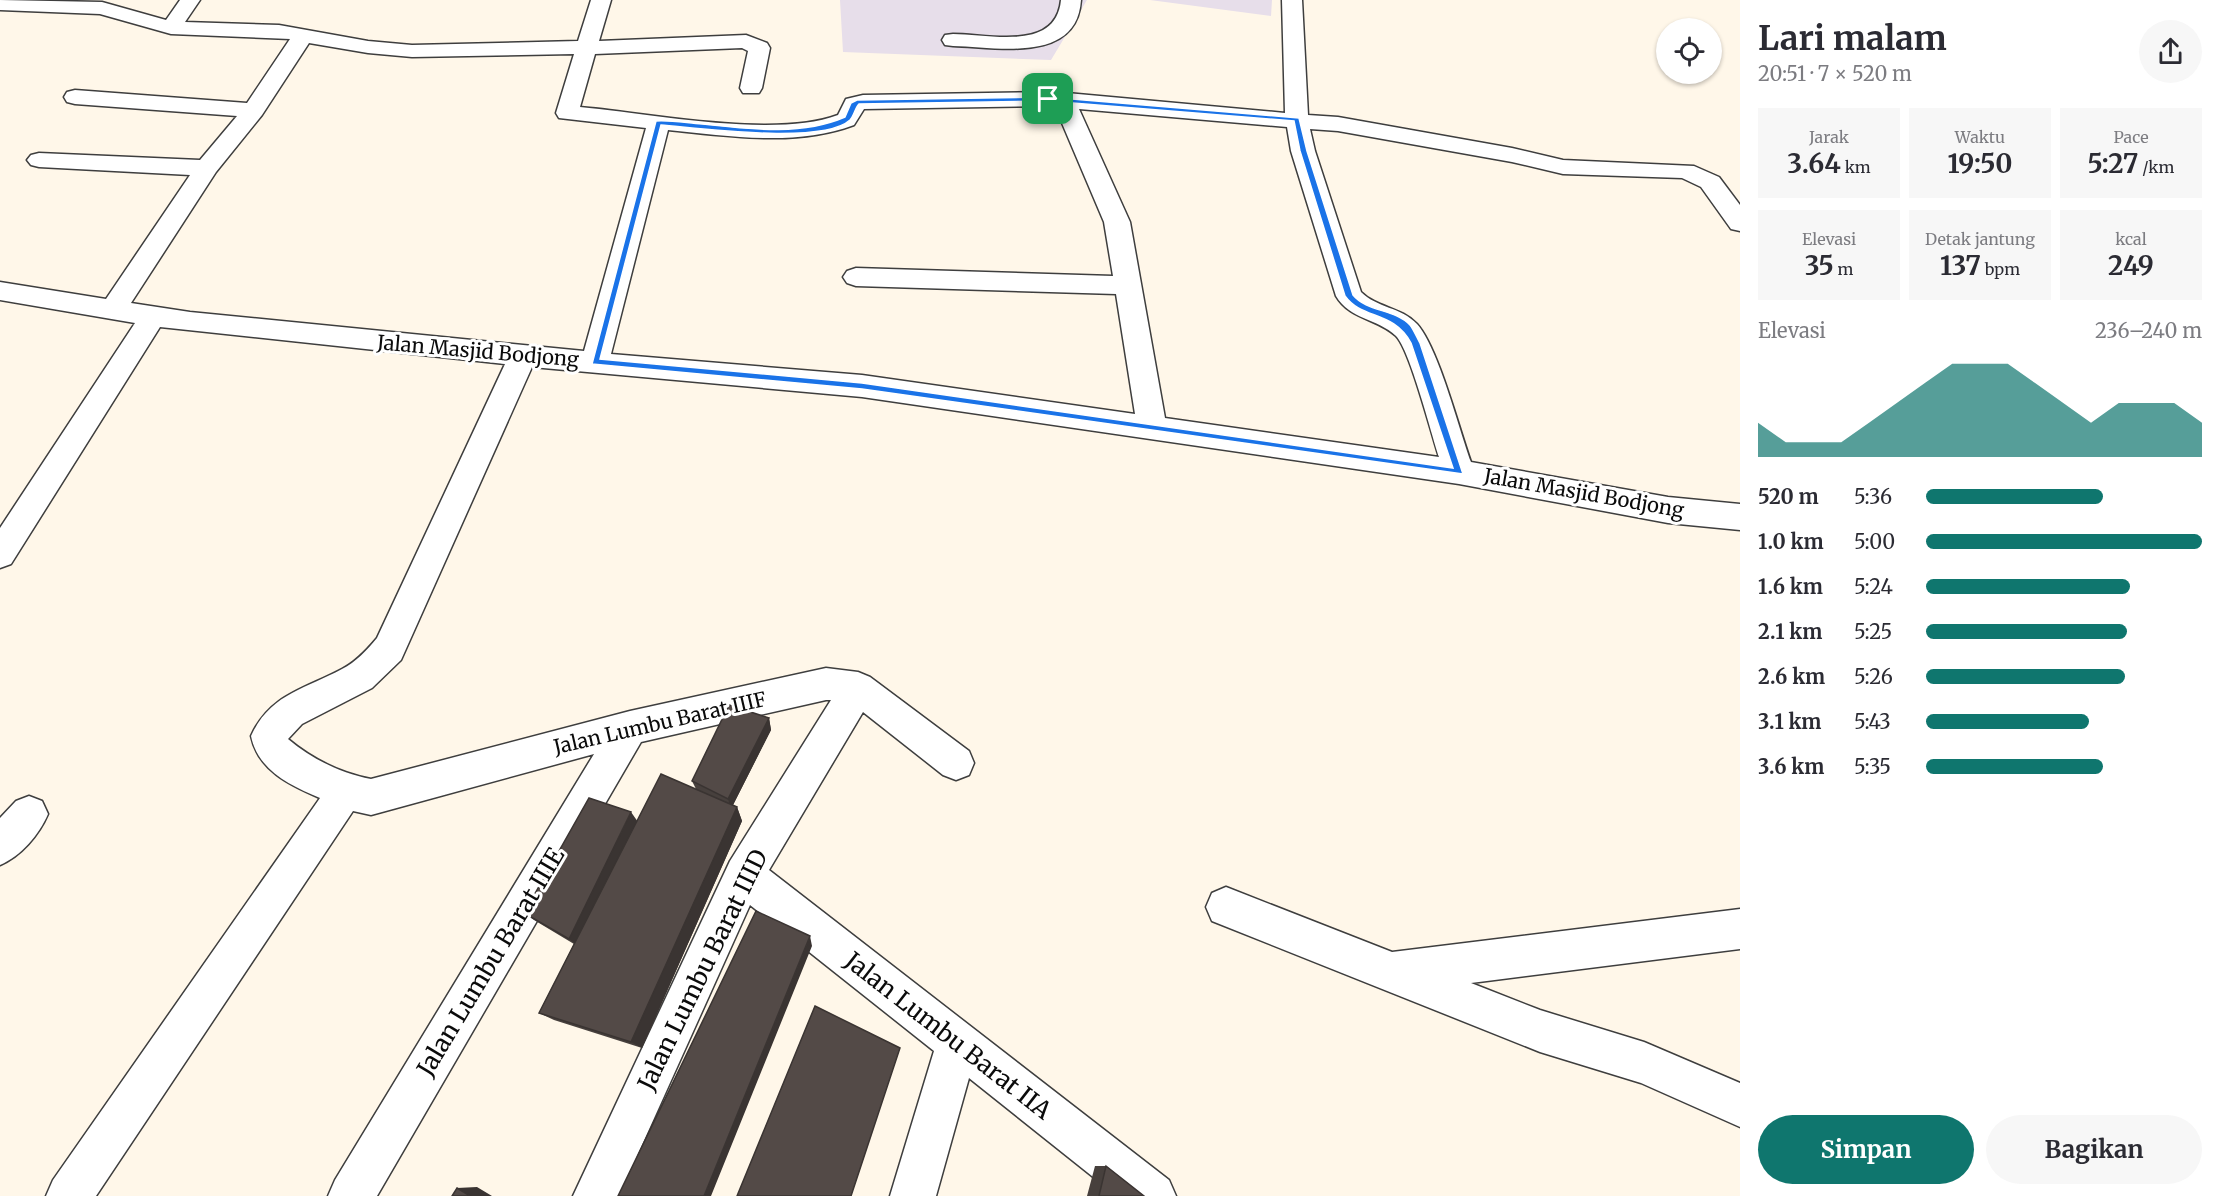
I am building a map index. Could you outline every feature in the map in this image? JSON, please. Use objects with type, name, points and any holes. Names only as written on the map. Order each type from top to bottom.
[{"type":"street","points":[[171,28],[190,0]]},
{"type":"street","points":[[601,0],[567,112],[744,130],[810,130],[824,128],[848,119],[857,102],[1048,99],[1297,119],[1395,134],[1563,167],[1686,171],[1710,182],[1740,223]]},
{"type":"street","points":[[953,40],[1044,39],[1064,26],[1071,9],[1071,0]]},
{"type":"street","points":[[1292,0],[1297,119],[1303,151],[1349,296],[1355,303],[1395,319],[1407,327],[1416,343],[1459,472]]},
{"type":"street","points":[[0,4],[61,4],[102,8],[171,28],[248,28],[303,34],[368,47],[412,51],[750,42],[759,48],[751,88]]},
{"type":"street","points":[[112,310],[163,237],[206,168],[254,110],[303,34]]},
{"type":"street","points":[[75,97],[254,110]]},
{"type":"street","points":[[1060,101],[1066,105],[1117,222],[1152,429]]},
{"type":"street","points":[[595,362],[658,122]]},
{"type":"street","points":[[39,160],[206,168]]},
{"type":"street","points":[[856,277],[1127,285]]},
{"type":"street","name":"Jalan Masjid Bodjong","points":[[0,291],[152,318],[523,356],[862,386],[1459,472],[1668,510],[1740,517]]},
{"type":"street","points":[[0,555],[152,318]]},
{"type":"street","points":[[69,1196],[344,792],[277,755],[269,744],[269,731],[280,717],[356,679],[377,664],[389,649],[523,356]]},
{"type":"street","name":"Jalan Lumbu Barat IIIF","points":[[344,792],[371,797],[630,728],[826,684],[842,684],[858,688],[956,763]]},
{"type":"street","name":"Jalan Lumbu Barat IIID","points":[[596,1196],[744,875],[858,688]]},
{"type":"street","name":"Jalan Lumbu Barat IIIE","points":[[351,1196],[630,728]]},
{"type":"street","points":[[0,846],[29,814]]},
{"type":"street","name":"Jalan Lumbu Barat IIA","points":[[744,875],[1153,1196]]},
{"type":"street","points":[[1226,907],[1540,1031],[1644,1063],[1740,1105]]},
{"type":"street","points":[[1392,972],[1740,930]]},
{"type":"street","points":[[913,1196],[957,1044]]},
{"type":"shaded area","points":[[840,0],[1087,0],[1051,60],[843,52]]},
{"type":"shaded area","points":[[1150,0],[1272,0],[1271,16]]},
{"type":"building","points":[[729,705],[769,718],[728,799],[692,781]]},
{"type":"building","points":[[661,774],[737,807],[631,1042],[539,1013]]},
{"type":"building","points":[[589,798],[631,812],[569,939],[524,913]]},
{"type":"building","points":[[756,911],[810,936],[704,1196],[618,1196]]},
{"type":"building","points":[[815,1006],[900,1048],[851,1196],[737,1196]]},
{"type":"building","points":[[1106,1166],[1144,1196],[1099,1196]]},
{"type":"building","points":[[457,1188],[470,1196],[452,1196]]},
{"type":"route","points":[[1048,99],[1297,119],[1303,151],[1346,278],[1349,296],[1364,308],[1395,319],[1407,327],[1416,343],[1459,472],[862,386],[595,362],[658,122],[744,130],[810,130],[839,124],[848,119],[857,102],[1048,99]]}]
